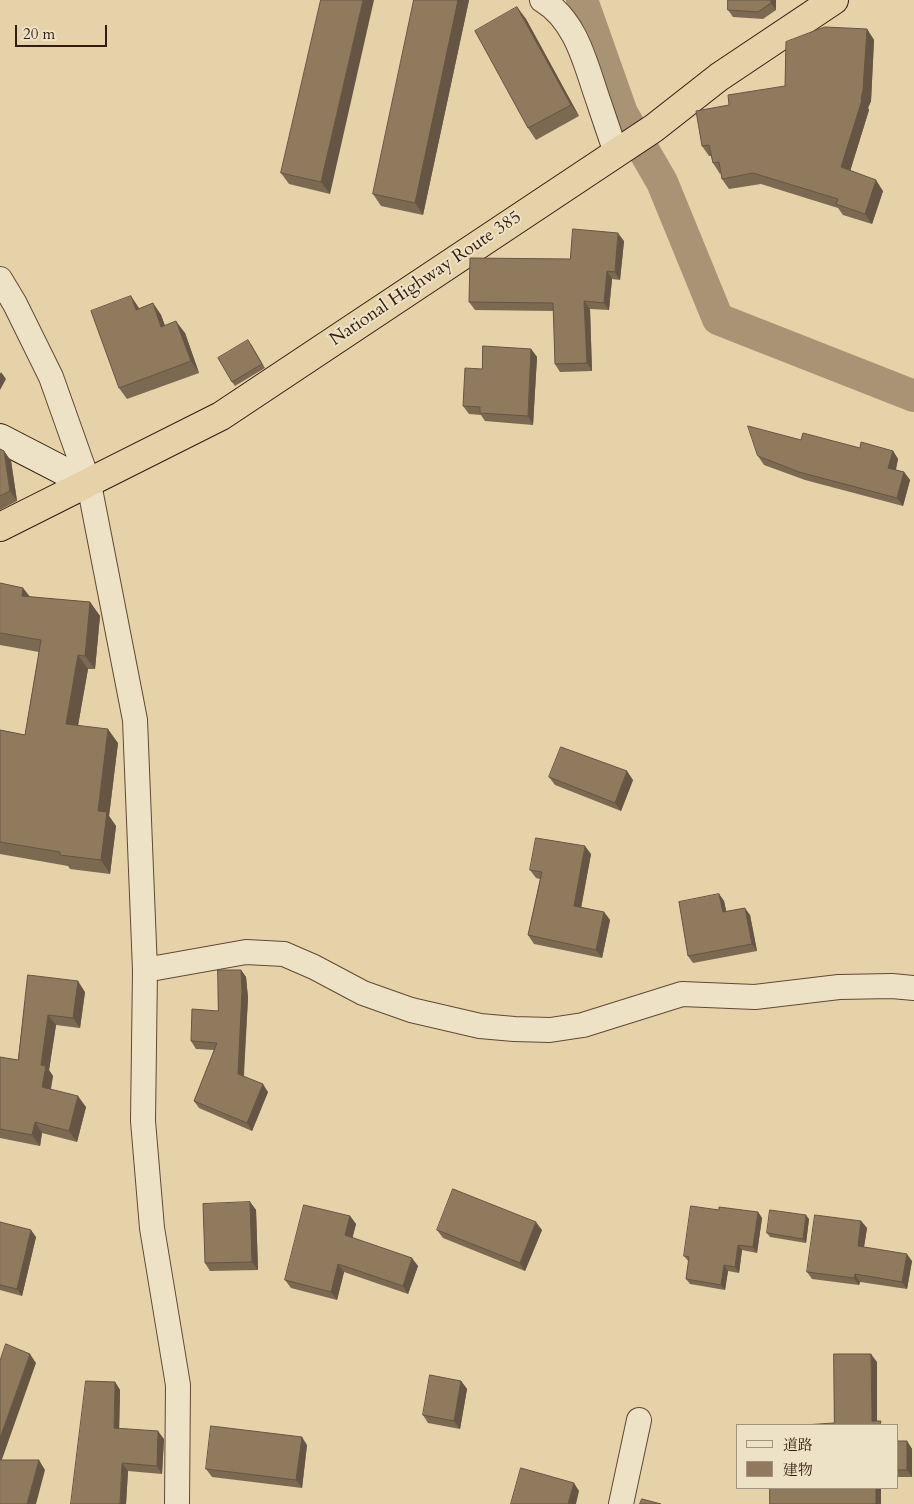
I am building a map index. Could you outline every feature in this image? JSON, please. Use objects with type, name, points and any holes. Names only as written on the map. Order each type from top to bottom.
[{"type":"highway","name":"National Highway Route 385","points":[[0,527],[221,416],[654,128],[719,76],[834,0]]},
{"type":"main road","points":[[0,438],[97,479]]},
{"type":"street","points":[[542,0],[551,5],[568,24],[581,49],[616,153]]},
{"type":"street","points":[[0,279],[15,304],[51,377],[97,479],[135,720],[145,970],[143,1121],[152,1228],[178,1385],[177,1504]]},
{"type":"street","points":[[145,970],[246,952],[284,954],[314,967],[363,993],[411,1010],[480,1026],[550,1030],[582,1025],[682,994],[755,997],[839,987],[903,987]]},
{"type":"street","points":[[620,1504],[639,1420]]},
{"type":"building","points":[[321,0],[363,0],[321,182],[281,173]]},
{"type":"building","points":[[414,0],[458,0],[415,203],[373,194]]},
{"type":"building","points":[[728,0],[771,0],[771,3],[758,12],[728,10]]},
{"type":"building","points":[[517,7],[571,105],[528,128],[475,31]]},
{"type":"building","points":[[825,27],[867,29],[862,100],[841,167],[876,180],[865,214],[836,204],[838,199],[753,173],[722,179],[719,162],[713,163],[709,145],[702,146],[696,111],[729,105],[728,95],[785,86],[786,42]]},
{"type":"building","points":[[573,229],[618,233],[615,272],[607,271],[604,303],[584,301],[587,363],[555,364],[553,303],[469,302],[470,258],[570,259]]},
{"type":"building","points":[[131,296],[136,310],[153,303],[161,327],[176,321],[191,361],[119,388],[91,311]]},
{"type":"building","points":[[248,340],[262,364],[232,382],[218,358]]},
{"type":"building","points":[[483,346],[531,349],[528,416],[480,413],[480,407],[463,406],[465,368],[482,369]]},
{"type":"building","points":[[748,426],[801,440],[803,433],[860,448],[861,442],[893,451],[888,468],[904,472],[897,498],[799,472],[758,456]]},
{"type":"building","points":[[0,449],[4,451],[10,491],[0,496]]},
{"type":"building","points":[[0,583],[23,588],[22,596],[90,602],[85,656],[78,655],[66,724],[108,729],[98,811],[107,812],[101,860],[60,855],[60,852],[0,842],[0,730],[25,735],[41,640],[0,633]]},
{"type":"building","points":[[561,747],[627,771],[615,803],[549,777]]},
{"type":"building","points":[[536,838],[585,846],[574,906],[604,912],[596,950],[528,935],[542,872],[530,870]]},
{"type":"building","points":[[719,894],[723,912],[745,908],[752,944],[688,956],[679,902]]},
{"type":"building","points":[[218,970],[241,970],[242,991],[238,1074],[263,1084],[247,1123],[194,1101],[217,1043],[191,1041],[192,1009],[218,1011]]},
{"type":"building","points":[[28,975],[78,981],[73,1018],[48,1015],[41,1065],[46,1066],[42,1087],[78,1096],[69,1131],[35,1122],[32,1135],[0,1129],[0,1057],[18,1060]]},
{"type":"building","points":[[453,1189],[536,1222],[520,1263],[437,1230]]},
{"type":"building","points":[[250,1202],[252,1262],[205,1263],[203,1204]]},
{"type":"building","points":[[304,1205],[350,1216],[345,1235],[412,1258],[403,1286],[338,1264],[331,1292],[285,1280]]},
{"type":"building","points":[[691,1206],[719,1210],[719,1207],[758,1212],[753,1247],[738,1245],[735,1267],[724,1265],[721,1285],[686,1279],[689,1257],[684,1256]]},
{"type":"building","points":[[770,1210],[806,1215],[803,1239],[767,1233]]},
{"type":"building","points":[[815,1215],[861,1221],[858,1246],[907,1254],[902,1282],[855,1274],[854,1278],[807,1272]]},
{"type":"building","points":[[0,1222],[31,1230],[17,1289],[0,1285]]},
{"type":"building","points":[[6,1344],[30,1354],[0,1438],[0,1361]]},
{"type":"building","points":[[834,1354],[871,1354],[872,1421],[881,1421],[880,1424],[819,1424],[834,1423]]},
{"type":"building","points":[[430,1375],[461,1381],[454,1421],[423,1415]]},
{"type":"building","points":[[86,1381],[115,1382],[114,1428],[158,1431],[157,1466],[122,1463],[120,1504],[71,1504]]},
{"type":"building","points":[[211,1426],[302,1437],[296,1480],[206,1469]]},
{"type":"building","points":[[899,1441],[907,1441],[907,1470],[899,1470]]},
{"type":"building","points":[[0,1460],[39,1460],[27,1504],[0,1504]]},
{"type":"building","points":[[521,1468],[574,1483],[568,1504],[511,1504]]},
{"type":"building","points":[[770,1489],[876,1489],[876,1504],[770,1504]]},
{"type":"building","points":[[642,1499],[661,1504],[640,1504]]},
{"type":"waterway","points":[[582,0],[622,113],[662,182],[718,319],[914,396]]}]
